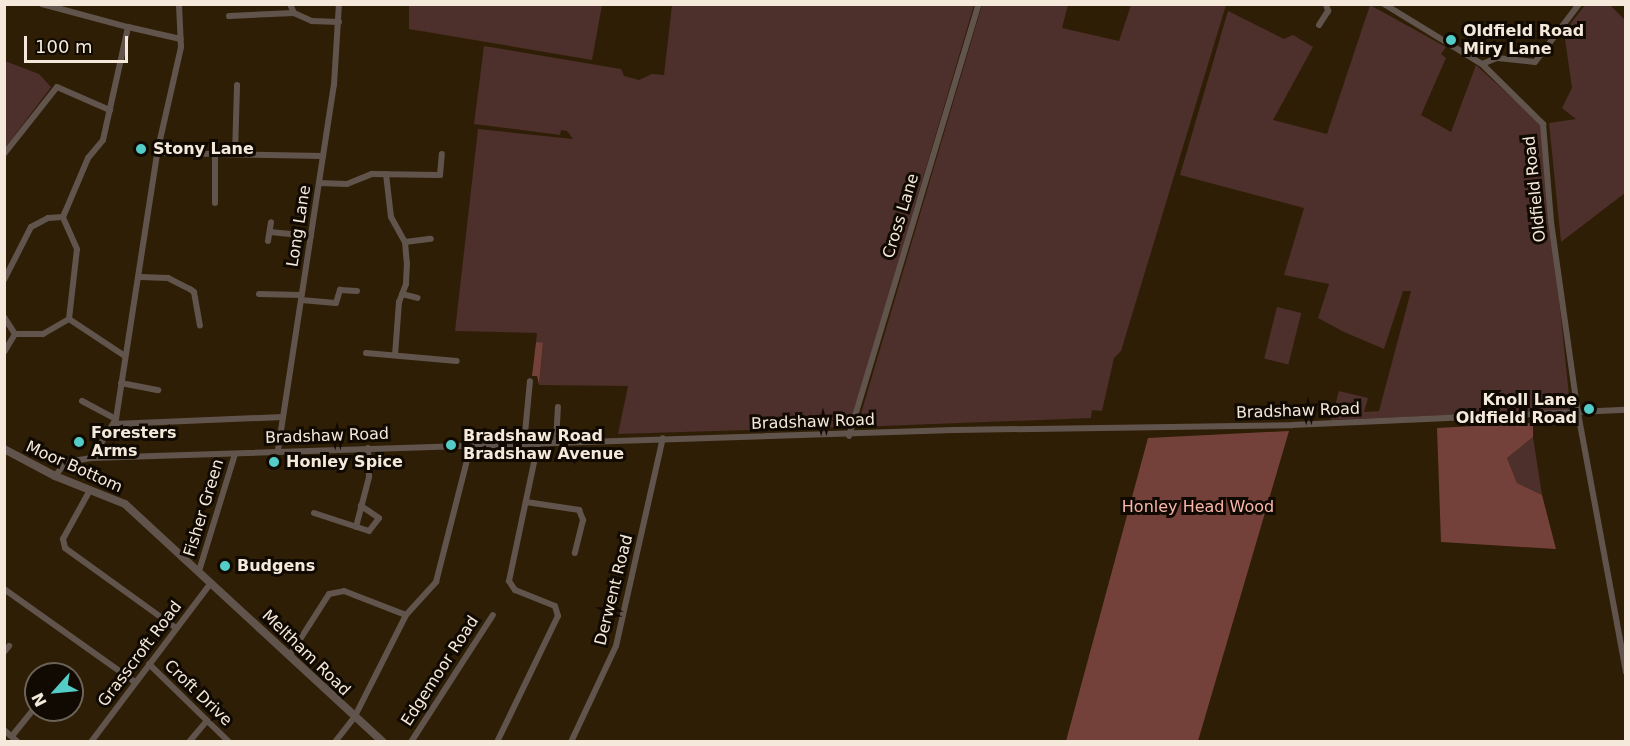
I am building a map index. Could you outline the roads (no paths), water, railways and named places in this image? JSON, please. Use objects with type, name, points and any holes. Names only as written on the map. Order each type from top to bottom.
[{"type":"street","points":[[42,4],[181,39]]},
{"type":"street","points":[[92,458],[115,421],[140,277],[157,153],[181,39],[179,4]]},
{"type":"street","points":[[290,4],[294,14]]},
{"type":"street","name":"Long Lane","points":[[278,450],[319,183],[339,21],[339,4]]},
{"type":"street","name":"Cross Lane","points":[[849,436],[979,4]]},
{"type":"street","points":[[1319,25],[1328,11],[1326,4]]},
{"type":"street","name":"Oldfield Road","points":[[1384,4],[1482,64],[1542,124],[1551,222],[1578,413],[1626,673]]},
{"type":"street","points":[[1482,64],[1497,58],[1535,62],[1580,4]]},
{"type":"street","points":[[229,16],[294,14],[312,21],[339,21]]},
{"type":"street","points":[[69,319],[77,249],[63,217],[88,158],[103,140],[128,27]]},
{"type":"street","points":[[235,154],[237,85]]},
{"type":"street","points":[[4,154],[57,87],[110,110]]},
{"type":"street","points":[[157,153],[322,156]]},
{"type":"street","points":[[215,154],[215,203]]},
{"type":"street","points":[[319,183],[347,184],[372,174],[440,175],[441,154]]},
{"type":"street","points":[[386,174],[391,217],[405,242],[395,355]]},
{"type":"street","points":[[4,280],[31,227],[48,218],[63,217]]},
{"type":"street","points":[[268,241],[271,222]]},
{"type":"street","points":[[270,232],[311,236]]},
{"type":"street","points":[[405,242],[431,239]]},
{"type":"street","points":[[140,277],[168,278],[194,292],[200,325]]},
{"type":"street","points":[[259,294],[336,303],[340,291],[357,291]]},
{"type":"street","points":[[402,294],[418,298]]},
{"type":"street","points":[[4,317],[15,334]]},
{"type":"street","points":[[15,334],[43,334],[69,319]]},
{"type":"street","points":[[69,319],[125,356]]},
{"type":"street","points":[[4,352],[15,334]]},
{"type":"street","points":[[366,353],[457,361]]},
{"type":"street","points":[[524,444],[530,381]]},
{"type":"street","points":[[121,383],[158,390]]},
{"type":"street","points":[[82,401],[115,421],[283,417]]},
{"type":"street","points":[[556,443],[558,407]]},
{"type":"street","name":"Bradshaw Road","points":[[55,476],[66,462],[92,458],[235,454],[278,450],[538,444],[663,438],[849,436],[1626,410]]},
{"type":"street","name":"Derwent Road","points":[[571,741],[616,646],[663,438]]},
{"type":"street","points":[[497,741],[558,616],[555,606],[515,590],[509,581],[538,444]]},
{"type":"street","points":[[335,741],[354,718],[406,615],[435,582],[471,445]]},
{"type":"street","points":[[356,527],[369,477],[368,448]]},
{"type":"street","name":"Moor Bottom","points":[[4,449],[55,476],[124,504],[211,583]]},
{"type":"street","name":"Fisher Green","points":[[199,571],[235,454]]},
{"type":"street","points":[[90,490],[63,539],[64,548],[176,628]]},
{"type":"street","points":[[526,502],[579,510],[583,520],[575,553]]},
{"type":"street","points":[[314,513],[369,531],[380,518],[361,506]]},
{"type":"street","name":"Grasscroft Road","points":[[91,741],[211,583]]},
{"type":"street","name":"Meltham Road","points":[[211,583],[290,655],[354,718],[383,741]]},
{"type":"street","points":[[4,589],[135,682]]},
{"type":"street","points":[[290,655],[329,594],[344,591],[406,615]]},
{"type":"street","name":"Edgemoor Road","points":[[411,741],[493,615]]},
{"type":"street","name":"Croft Drive","points":[[149,664],[168,679],[206,722],[229,741]]},
{"type":"street","points":[[12,736],[24,721]]},
{"type":"street","points":[[189,741],[206,722]]},
{"type":"street","points":[[4,730],[18,741]]},
{"type":"place","name":"Oldfield Road Miry Lane","points":[[1451,40]]},
{"type":"place","name":"Stony Lane","points":[[141,149]]},
{"type":"place","name":"Knoll Lane Oldfield Road","points":[[1589,409]]},
{"type":"place","name":"Foresters Arms","points":[[79,442]]},
{"type":"place","name":"Bradshaw Road Bradshaw Avenue","points":[[451,445]]},
{"type":"place","name":"Honley Spice","points":[[274,462]]},
{"type":"place","name":"Budgens","points":[[225,566]]},
{"type":"park label","name":"Honley Head Wood","points":[[1198,507]]}]
